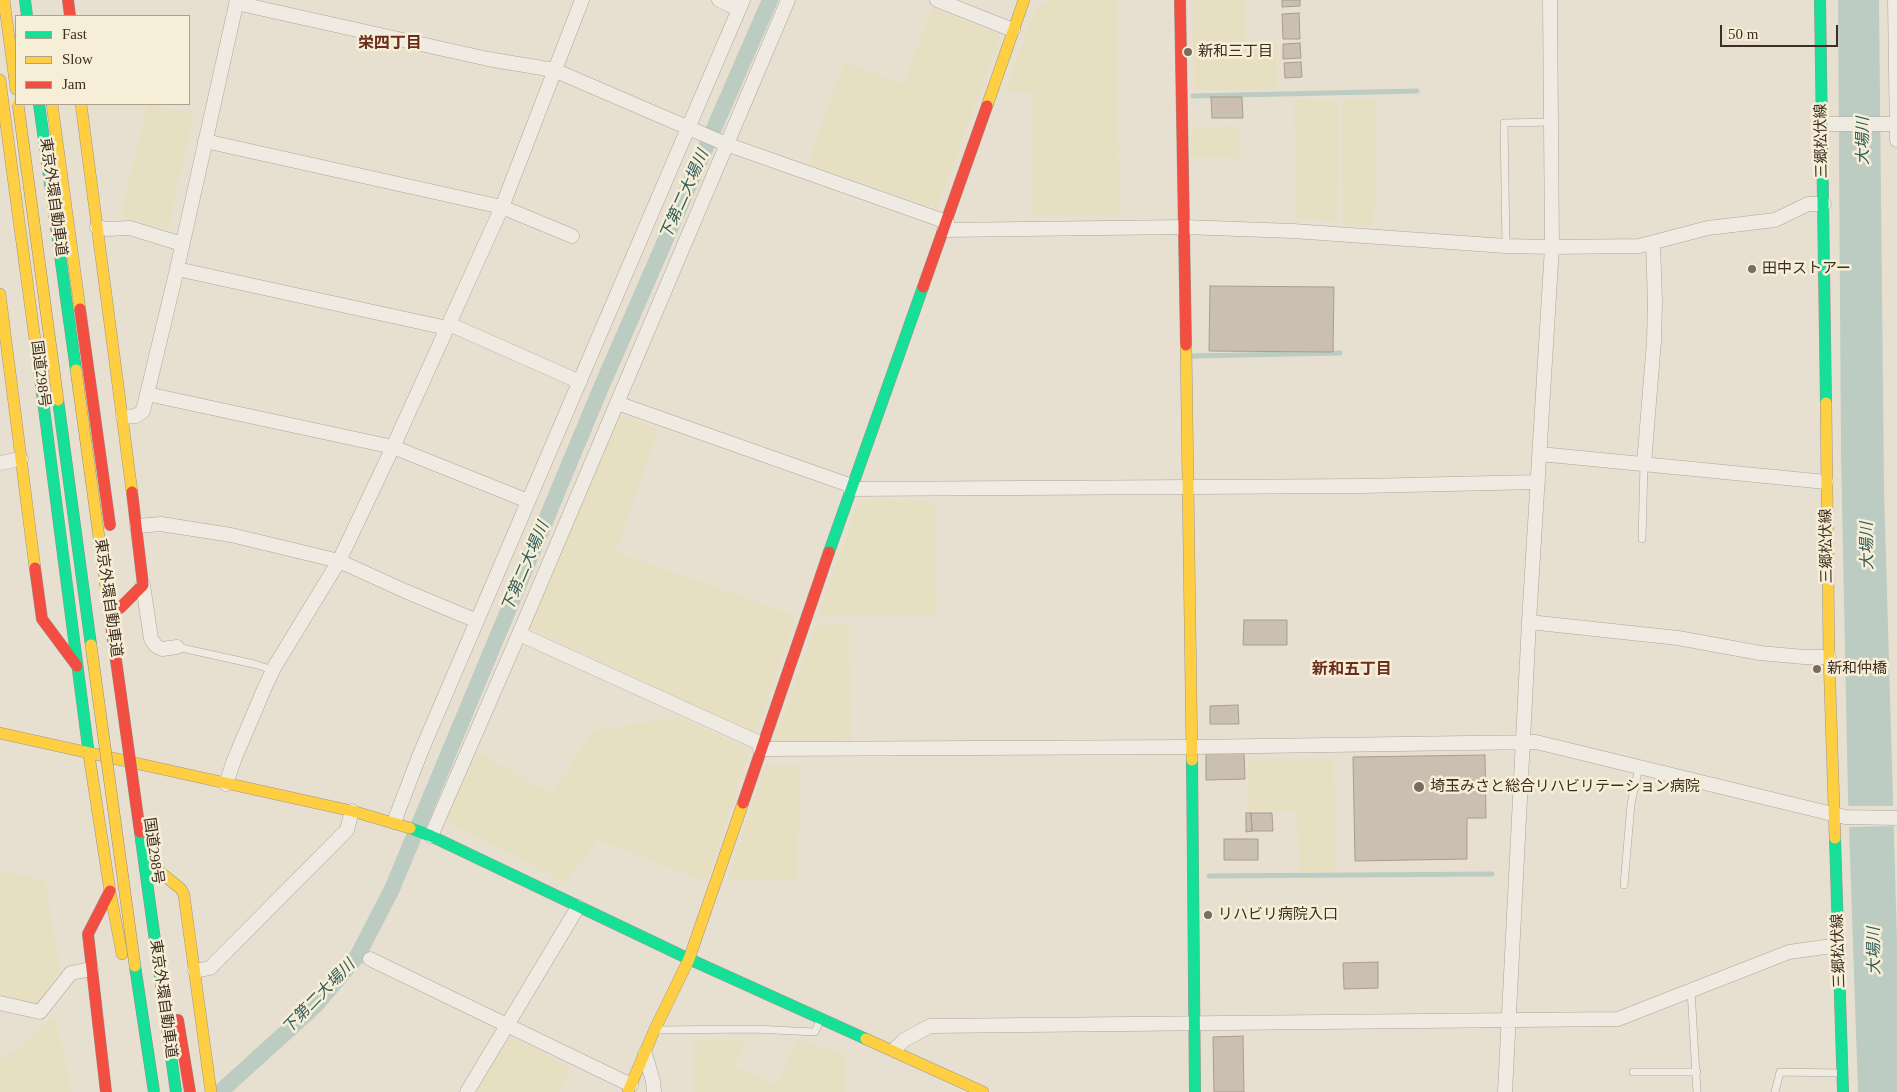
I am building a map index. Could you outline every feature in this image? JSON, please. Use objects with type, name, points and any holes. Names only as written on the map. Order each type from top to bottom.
[{"type":"main road","points":[[4,0],[15,82]]},
{"type":"main road","points":[[25,0],[27,15]]},
{"type":"main road","points":[[68,0],[70,15]]},
{"type":"main road","points":[[630,1089],[654,1030],[689,959],[851,487],[946,226],[1024,0]]},
{"type":"main road","points":[[1180,0],[1192,747],[1195,1092]]},
{"type":"main road","name":"三郷松伏線","points":[[1820,0],[1829,657],[1839,816],[1839,946],[1843,1092]]},
{"type":"main road","name":"国道298号","points":[[0,80],[34,320],[89,753],[143,1092]]},
{"type":"main road","name":"東京外環自動車道","points":[[18,105],[132,949],[154,1092]]},
{"type":"main road","name":"東京外環自動車道","points":[[39,105],[176,1092]]},
{"type":"main road","points":[[52,105],[112,541]]},
{"type":"main road","points":[[81,105],[123,417],[143,585],[120,608]]},
{"type":"main road","name":"国道298号","points":[[0,294],[42,619],[78,668]]},
{"type":"main road","name":"国道298号","points":[[118,589],[163,933],[190,1092]]},
{"type":"main road","points":[[0,733],[394,822],[431,836],[689,959],[894,1050],[983,1092]]},
{"type":"main road","points":[[155,868],[181,889],[184,895],[211,1092]]},
{"type":"main road","points":[[106,1092],[88,934],[110,891]]},
{"type":"street","points":[[226,784],[273,670],[339,561],[448,326],[502,207],[582,0]]},
{"type":"street","points":[[394,822],[420,754],[741,4],[720,0]]},
{"type":"street","points":[[431,836],[519,634],[788,0]]},
{"type":"street","points":[[937,0],[1013,30]]},
{"type":"street","points":[[1505,1092],[1529,622],[1552,248],[1550,0]]},
{"type":"street","points":[[1895,0],[1895,124],[1897,140]]},
{"type":"street","points":[[123,417],[136,416],[143,411],[237,2],[479,57],[554,70],[726,144],[946,226],[1184,227],[1293,231],[1552,248],[1640,246],[1708,228],[1775,220],[1808,204],[1824,204]]},
{"type":"street","points":[[1822,124],[1895,124]]},
{"type":"street","points":[[205,141],[502,207],[572,236]]},
{"type":"street","points":[[98,227],[107,229],[130,228],[182,244]]},
{"type":"street","points":[[1644,464],[1654,341],[1653,243]]},
{"type":"street","points":[[177,269],[448,326],[580,382]]},
{"type":"street","points":[[147,394],[393,447],[528,501]]},
{"type":"street","points":[[617,404],[851,487],[1362,486],[1538,482]]},
{"type":"street","points":[[1540,454],[1826,482]]},
{"type":"street","points":[[0,463],[21,459]]},
{"type":"street","points":[[137,526],[161,524],[231,535],[339,561],[477,621]]},
{"type":"street","points":[[143,585],[151,639],[156,646],[162,648],[176,647]]},
{"type":"street","points":[[1529,622],[1678,638],[1760,653],[1829,657]]},
{"type":"street","points":[[519,634],[761,746],[1192,747],[1536,742],[1839,816],[1897,818]]},
{"type":"street","points":[[195,971],[210,968],[346,830],[352,811]]},
{"type":"street","points":[[467,1092],[578,907]]},
{"type":"street","points":[[894,1050],[904,1040],[930,1026],[1618,1019],[1789,952],[1839,946]]},
{"type":"street","points":[[370,959],[630,1089]]},
{"type":"street","points":[[0,1004],[40,1012],[71,973],[91,969]]},
{"type":"street","points":[[645,1054],[654,1081],[654,1092]]},
{"type":"lane","points":[[1506,246],[1504,123],[1552,122]]},
{"type":"lane","points":[[1642,539],[1644,464]]},
{"type":"lane","points":[[176,647],[273,670]]},
{"type":"lane","points":[[1624,886],[1631,804],[1639,767]]},
{"type":"lane","points":[[1691,990],[1698,1092]]},
{"type":"lane","points":[[654,1030],[754,1029],[815,1032],[821,1018]]},
{"type":"lane","points":[[1633,1072],[1697,1072]]},
{"type":"lane","points":[[1775,1092],[1780,1072],[1843,1073]]},
{"type":"shaded area","points":[[1050,0],[1117,0],[1119,216],[1033,216],[1032,92],[1005,93],[1034,12]]},
{"type":"shaded area","points":[[1193,0],[1245,0],[1245,44],[1277,44],[1277,90],[1194,90]]},
{"type":"shaded area","points":[[932,8],[1001,35],[937,209],[807,164],[844,62],[903,84]]},
{"type":"shaded area","points":[[1376,98],[1374,226],[1343,224],[1341,100]]},
{"type":"shaded area","points":[[1294,100],[1338,101],[1338,222],[1296,217]]},
{"type":"shaded area","points":[[147,105],[194,114],[168,229],[121,217]]},
{"type":"shaded area","points":[[1239,126],[1239,158],[1191,158],[1192,127]]},
{"type":"shaded area","points":[[619,415],[658,429],[616,552],[796,616],[756,734],[527,627]]},
{"type":"shaded area","points":[[859,500],[935,501],[937,615],[818,617]]},
{"type":"shaded area","points":[[849,624],[851,743],[774,741],[815,626]]},
{"type":"shaded area","points":[[678,717],[750,750],[707,882],[598,840],[565,883],[445,820],[477,752],[552,794],[592,731]]},
{"type":"shaded area","points":[[1334,758],[1336,872],[1299,872],[1297,811],[1248,811],[1248,759]]},
{"type":"shaded area","points":[[766,765],[800,765],[797,881],[728,879]]},
{"type":"shaded area","points":[[0,870],[45,880],[60,969],[39,1005],[0,996]]},
{"type":"shaded area","points":[[55,1016],[72,1092],[0,1092],[0,1062]]},
{"type":"shaded area","points":[[508,1035],[570,1067],[560,1092],[477,1092]]},
{"type":"shaded area","points":[[798,1039],[845,1055],[845,1092],[694,1092],[693,1041],[748,1040],[735,1066],[776,1085]]},
{"type":"water","name":"大場川","points":[[1838,0],[1879,0],[1884,488],[1897,940],[1897,1092],[1858,1092],[1848,797],[1841,454]]},
{"type":"pier","points":[[1847,806],[1896,806],[1897,826],[1847,827]]},
{"type":"building","points":[[1282,0],[1300,0],[1300,6],[1282,7]]},
{"type":"building","points":[[1299,13],[1300,39],[1283,39],[1282,14]]},
{"type":"building","points":[[1300,43],[1301,58],[1283,59],[1283,44]]},
{"type":"building","points":[[1301,62],[1302,77],[1285,78],[1284,63]]},
{"type":"building","points":[[1211,97],[1242,97],[1243,118],[1212,118]]},
{"type":"building","points":[[1210,286],[1334,287],[1333,352],[1209,351]]},
{"type":"building","points":[[1244,620],[1287,620],[1287,645],[1243,645]]},
{"type":"building","points":[[1238,705],[1239,724],[1210,724],[1210,706]]},
{"type":"building","points":[[1206,752],[1244,752],[1245,779],[1206,780]]},
{"type":"building","name":"埼玉みさと総合リハビリテーション病院","points":[[1485,755],[1486,818],[1467,818],[1467,859],[1355,861],[1353,757]]},
{"type":"building","points":[[1246,813],[1251,813],[1252,831],[1246,832]]},
{"type":"building","points":[[1251,813],[1272,813],[1273,831],[1252,831]]},
{"type":"building","points":[[1224,839],[1258,839],[1258,860],[1224,860]]},
{"type":"building","points":[[1378,962],[1378,988],[1344,989],[1343,963]]},
{"type":"building","points":[[1243,1036],[1244,1092],[1214,1092],[1213,1037]]},
{"type":"waterway","name":"下第二大場川","points":[[220,1092],[315,1006],[358,955],[392,889],[600,390],[770,0]]},
{"type":"waterway","points":[[1193,96],[1417,91]]},
{"type":"waterway","points":[[1192,356],[1340,353]]},
{"type":"waterway","points":[[1209,876],[1492,874]]},
{"type":"traffic: fast","points":[[25,0],[27,15]]},
{"type":"traffic: fast","points":[[1820,0],[1826,403]]},
{"type":"traffic: fast","points":[[39,105],[76,370]]},
{"type":"traffic: fast","points":[[829,552],[923,287]]},
{"type":"traffic: fast","points":[[38,362],[89,755]]},
{"type":"traffic: fast","points":[[58,400],[91,645]]},
{"type":"traffic: fast","points":[[1192,760],[1195,1092]]},
{"type":"traffic: fast","points":[[410,828],[431,836],[689,959],[866,1039]]},
{"type":"traffic: fast","points":[[140,832],[176,1092]]},
{"type":"traffic: fast","points":[[1835,838],[1843,1092]]},
{"type":"traffic: fast","points":[[135,966],[154,1092]]},
{"type":"traffic: slow","points":[[4,0],[15,82]]},
{"type":"traffic: slow","points":[[987,106],[1024,0]]},
{"type":"traffic: slow","points":[[0,80],[38,362]]},
{"type":"traffic: slow","points":[[18,105],[58,400]]},
{"type":"traffic: slow","points":[[52,105],[80,309]]},
{"type":"traffic: slow","points":[[81,105],[132,492]]},
{"type":"traffic: slow","points":[[0,294],[35,568]]},
{"type":"traffic: slow","points":[[1186,345],[1192,760]]},
{"type":"traffic: slow","points":[[76,370],[109,610]]},
{"type":"traffic: slow","points":[[1826,403],[1829,657],[1835,838]]},
{"type":"traffic: slow","points":[[91,645],[135,966]]},
{"type":"traffic: slow","points":[[0,733],[352,811],[410,828]]},
{"type":"traffic: slow","points":[[89,755],[110,891],[122,954]]},
{"type":"traffic: slow","points":[[628,1092],[654,1031],[689,959],[743,803]]},
{"type":"traffic: slow","points":[[155,868],[181,889],[184,895],[211,1092]]},
{"type":"traffic: slow","points":[[866,1039],[983,1092]]},
{"type":"traffic: jam","points":[[68,0],[70,15]]},
{"type":"traffic: jam","points":[[1180,0],[1186,345]]},
{"type":"traffic: jam","points":[[923,287],[987,106]]},
{"type":"traffic: jam","points":[[80,309],[110,525]]},
{"type":"traffic: jam","points":[[120,608],[143,585],[132,492]]},
{"type":"traffic: jam","points":[[743,803],[829,552]]},
{"type":"traffic: jam","points":[[35,568],[42,619],[77,666]]},
{"type":"traffic: jam","points":[[109,610],[140,832]]},
{"type":"traffic: jam","points":[[106,1092],[88,934],[110,891]]},
{"type":"traffic: jam","points":[[178,1020],[190,1092]]},
{"type":"place","name":"新和三丁目","points":[[1188,52]]},
{"type":"place","name":"田中ストアー","points":[[1752,269]]},
{"type":"place","name":"新和仲橋","points":[[1817,669]]},
{"type":"place","name":"埼玉みさと総合リハビリテーション病院","points":[[1419,787]]},
{"type":"place","name":"リハビリ病院入口","points":[[1208,915]]},
{"type":"district","name":"栄四丁目","points":[[390,44]]},
{"type":"district","name":"新和五丁目","points":[[1352,670]]}]
